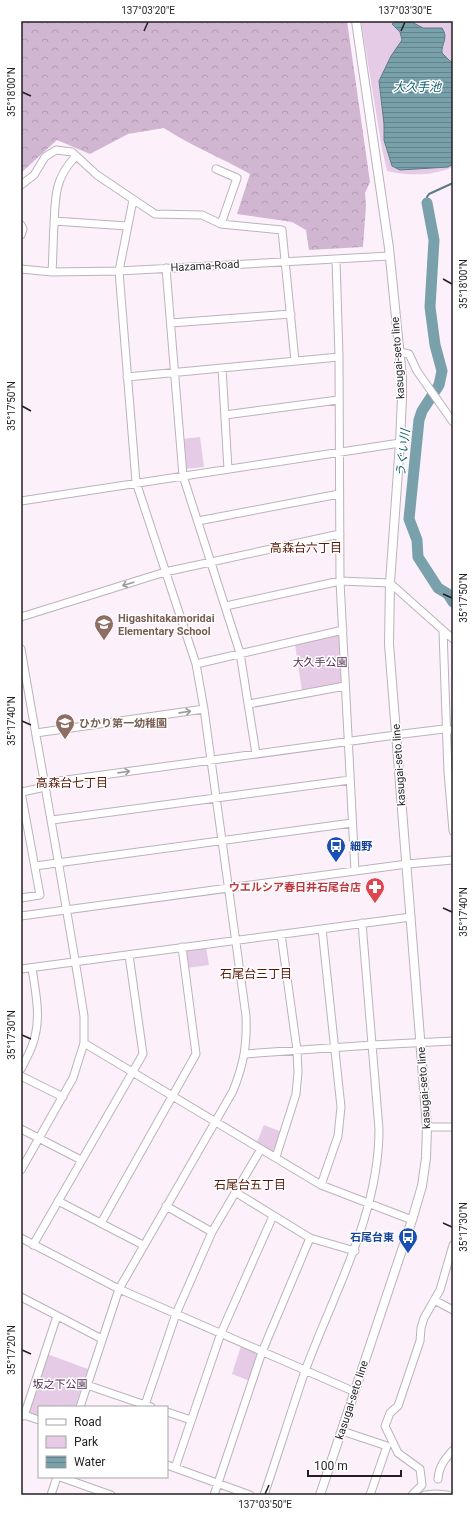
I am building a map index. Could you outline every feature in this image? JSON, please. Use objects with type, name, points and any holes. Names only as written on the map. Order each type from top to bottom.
[{"type":"main road","name":"kasugai-seto line","points":[[320,1495],[412,1220],[423,1179],[428,1127],[389,644],[390,583],[402,397],[400,352],[378,171],[356,21]]},
{"type":"street","points":[[21,185],[34,175],[45,157],[56,150],[72,152],[75,157],[96,175],[155,214],[202,215],[221,224],[282,230],[295,361]]},
{"type":"street","points":[[52,272],[54,198],[60,179],[66,167],[75,157]]},
{"type":"street","points":[[216,169],[236,178],[221,224]]},
{"type":"street","points":[[80,1406],[119,1289],[143,1245],[233,1092],[245,1054],[246,1016],[212,760],[196,664],[136,482],[119,271],[133,200]]},
{"type":"street","points":[[54,221],[127,226]]},
{"type":"street","points":[[21,225],[23,229],[21,235]]},
{"type":"street","name":"Hazama-Road","points":[[21,269],[52,272],[119,271],[389,256]]},
{"type":"street","points":[[336,259],[339,357],[340,581],[355,871]]},
{"type":"street","points":[[166,268],[183,476],[240,653],[256,754]]},
{"type":"street","points":[[171,323],[291,314]]},
{"type":"street","points":[[400,352],[409,354],[418,371],[453,422]]},
{"type":"street","points":[[127,377],[339,357]]},
{"type":"street","points":[[222,368],[228,469]]},
{"type":"street","points":[[225,415],[338,400]]},
{"type":"street","points":[[21,501],[136,482],[400,443]]},
{"type":"street","points":[[198,521],[339,494]]},
{"type":"street","points":[[21,617],[165,572],[340,534]]},
{"type":"street","points":[[226,606],[340,581],[390,583],[453,639]]},
{"type":"street","points":[[196,664],[343,630]]},
{"type":"street","points":[[443,631],[450,730],[453,831]]},
{"type":"street","points":[[21,649],[24,689],[36,733],[44,785],[52,820],[84,1016],[84,1043],[73,1078],[21,1170]]},
{"type":"street","points":[[249,704],[345,686]]},
{"type":"street","points":[[36,733],[204,709]]},
{"type":"street","points":[[21,898],[40,895],[21,792],[44,785],[212,760],[397,735],[450,730]]},
{"type":"street","points":[[52,820],[350,780]]},
{"type":"street","points":[[35,866],[352,823]]},
{"type":"street","points":[[21,916],[406,864],[453,860]]},
{"type":"street","points":[[21,969],[411,917]]},
{"type":"street","points":[[264,1495],[306,1371],[355,1251],[377,1165],[379,1128],[362,923]]},
{"type":"street","points":[[322,929],[341,1107],[338,1136],[322,1185]]},
{"type":"street","points":[[276,1158],[296,1094],[298,1072],[297,1050],[281,934]]},
{"type":"street","points":[[101,1223],[196,1054],[182,947]]},
{"type":"street","points":[[34,1244],[143,1054],[130,955]]},
{"type":"street","points":[[21,1069],[32,1046],[37,1029],[38,1010],[32,968]]},
{"type":"street","points":[[245,1054],[453,1041]]},
{"type":"street","points":[[84,1043],[322,1185],[412,1220]]},
{"type":"street","points":[[21,1076],[63,1097]]},
{"type":"street","points":[[428,1127],[453,1127]]},
{"type":"street","points":[[21,1129],[81,1160]]},
{"type":"street","points":[[87,1385],[148,1406],[176,1314],[212,1232],[261,1149]]},
{"type":"street","points":[[235,1192],[310,1238],[355,1251]]},
{"type":"street","points":[[58,1201],[143,1245]]},
{"type":"street","points":[[166,1206],[212,1232]]},
{"type":"street","points":[[175,1468],[221,1333],[273,1216]]},
{"type":"street","points":[[21,1238],[119,1289],[355,1392]]},
{"type":"street","points":[[214,1495],[262,1352],[310,1238]]},
{"type":"street","points":[[412,1495],[422,1485],[420,1469],[398,1453],[385,1426],[390,1413],[398,1406],[420,1341],[421,1328],[424,1318],[440,1290],[453,1245]]},
{"type":"street","points":[[21,1297],[102,1339]]},
{"type":"street","points":[[434,1300],[453,1310]]},
{"type":"street","points":[[38,1420],[23,1415],[57,1316]]},
{"type":"street","points":[[168,1412],[191,1420]]},
{"type":"street","points":[[342,1431],[387,1446],[370,1495]]},
{"type":"street","points":[[438,1479],[439,1471],[444,1460],[453,1450]]},
{"type":"street","points":[[168,1465],[250,1495]]},
{"type":"street","points":[[51,1495],[59,1478]]},
{"type":"street","points":[[62,1478],[111,1495]]},
{"type":"street","points":[[425,1495],[448,1495]]},
{"type":"green space","points":[[21,21],[347,21],[370,182],[365,193],[366,205],[363,247],[309,250],[306,230],[292,222],[237,214],[250,174],[185,141],[164,128],[128,134],[90,154],[57,140],[21,173]]},
{"type":"green space","name":"大久手池","points":[[361,21],[453,21],[453,167],[429,174],[404,174],[387,171]]},
{"type":"green space","points":[[200,437],[204,467],[185,469],[182,439]]},
{"type":"green space","name":"大久手公園","points":[[338,634],[341,635],[343,682],[341,684],[302,691],[295,644]]},
{"type":"green space","points":[[206,947],[209,965],[187,968],[186,950]]},
{"type":"green space","points":[[264,1125],[282,1132],[275,1151],[273,1152],[257,1142]]},
{"type":"green space","points":[[241,1346],[257,1353],[258,1356],[250,1381],[232,1374]]},
{"type":"green space","name":"坂之下公園","points":[[47,1354],[88,1369],[75,1406],[38,1406],[38,1418],[29,1414],[28,1411]]},
{"type":"water","name":"大久手池","points":[[396,21],[410,21],[423,28],[442,28],[444,32],[445,38],[442,53],[453,62],[453,164],[448,167],[400,170],[392,166],[384,140],[384,124],[379,81],[391,56],[402,40],[400,32],[392,24]]},
{"type":"waterway","points":[[427,203],[427,197],[429,194],[453,183]]},
{"type":"waterway","name":"うぐい川","points":[[427,203],[434,240],[430,307],[435,345],[442,371],[439,385],[422,411],[419,420],[409,519],[417,540],[418,557],[438,588],[448,594],[453,602]]},
{"type":"place","name":"Higashitakamoridai Elementary School","points":[[104,641]]},
{"type":"place","name":"ひかり第一幼稚園","points":[[65,740]]},
{"type":"place","name":"細野","points":[[336,863]]},
{"type":"place","name":"ウエルシア春日井石尾台店","points":[[375,904]]},
{"type":"place","name":"石尾台東","points":[[408,1254]]},
{"type":"district","name":"高森台六丁目","points":[[306,548]]},
{"type":"district","name":"高森台七丁目","points":[[72,783]]},
{"type":"district","name":"石尾台三丁目","points":[[256,974]]},
{"type":"district","name":"石尾台五丁目","points":[[250,1185]]}]
